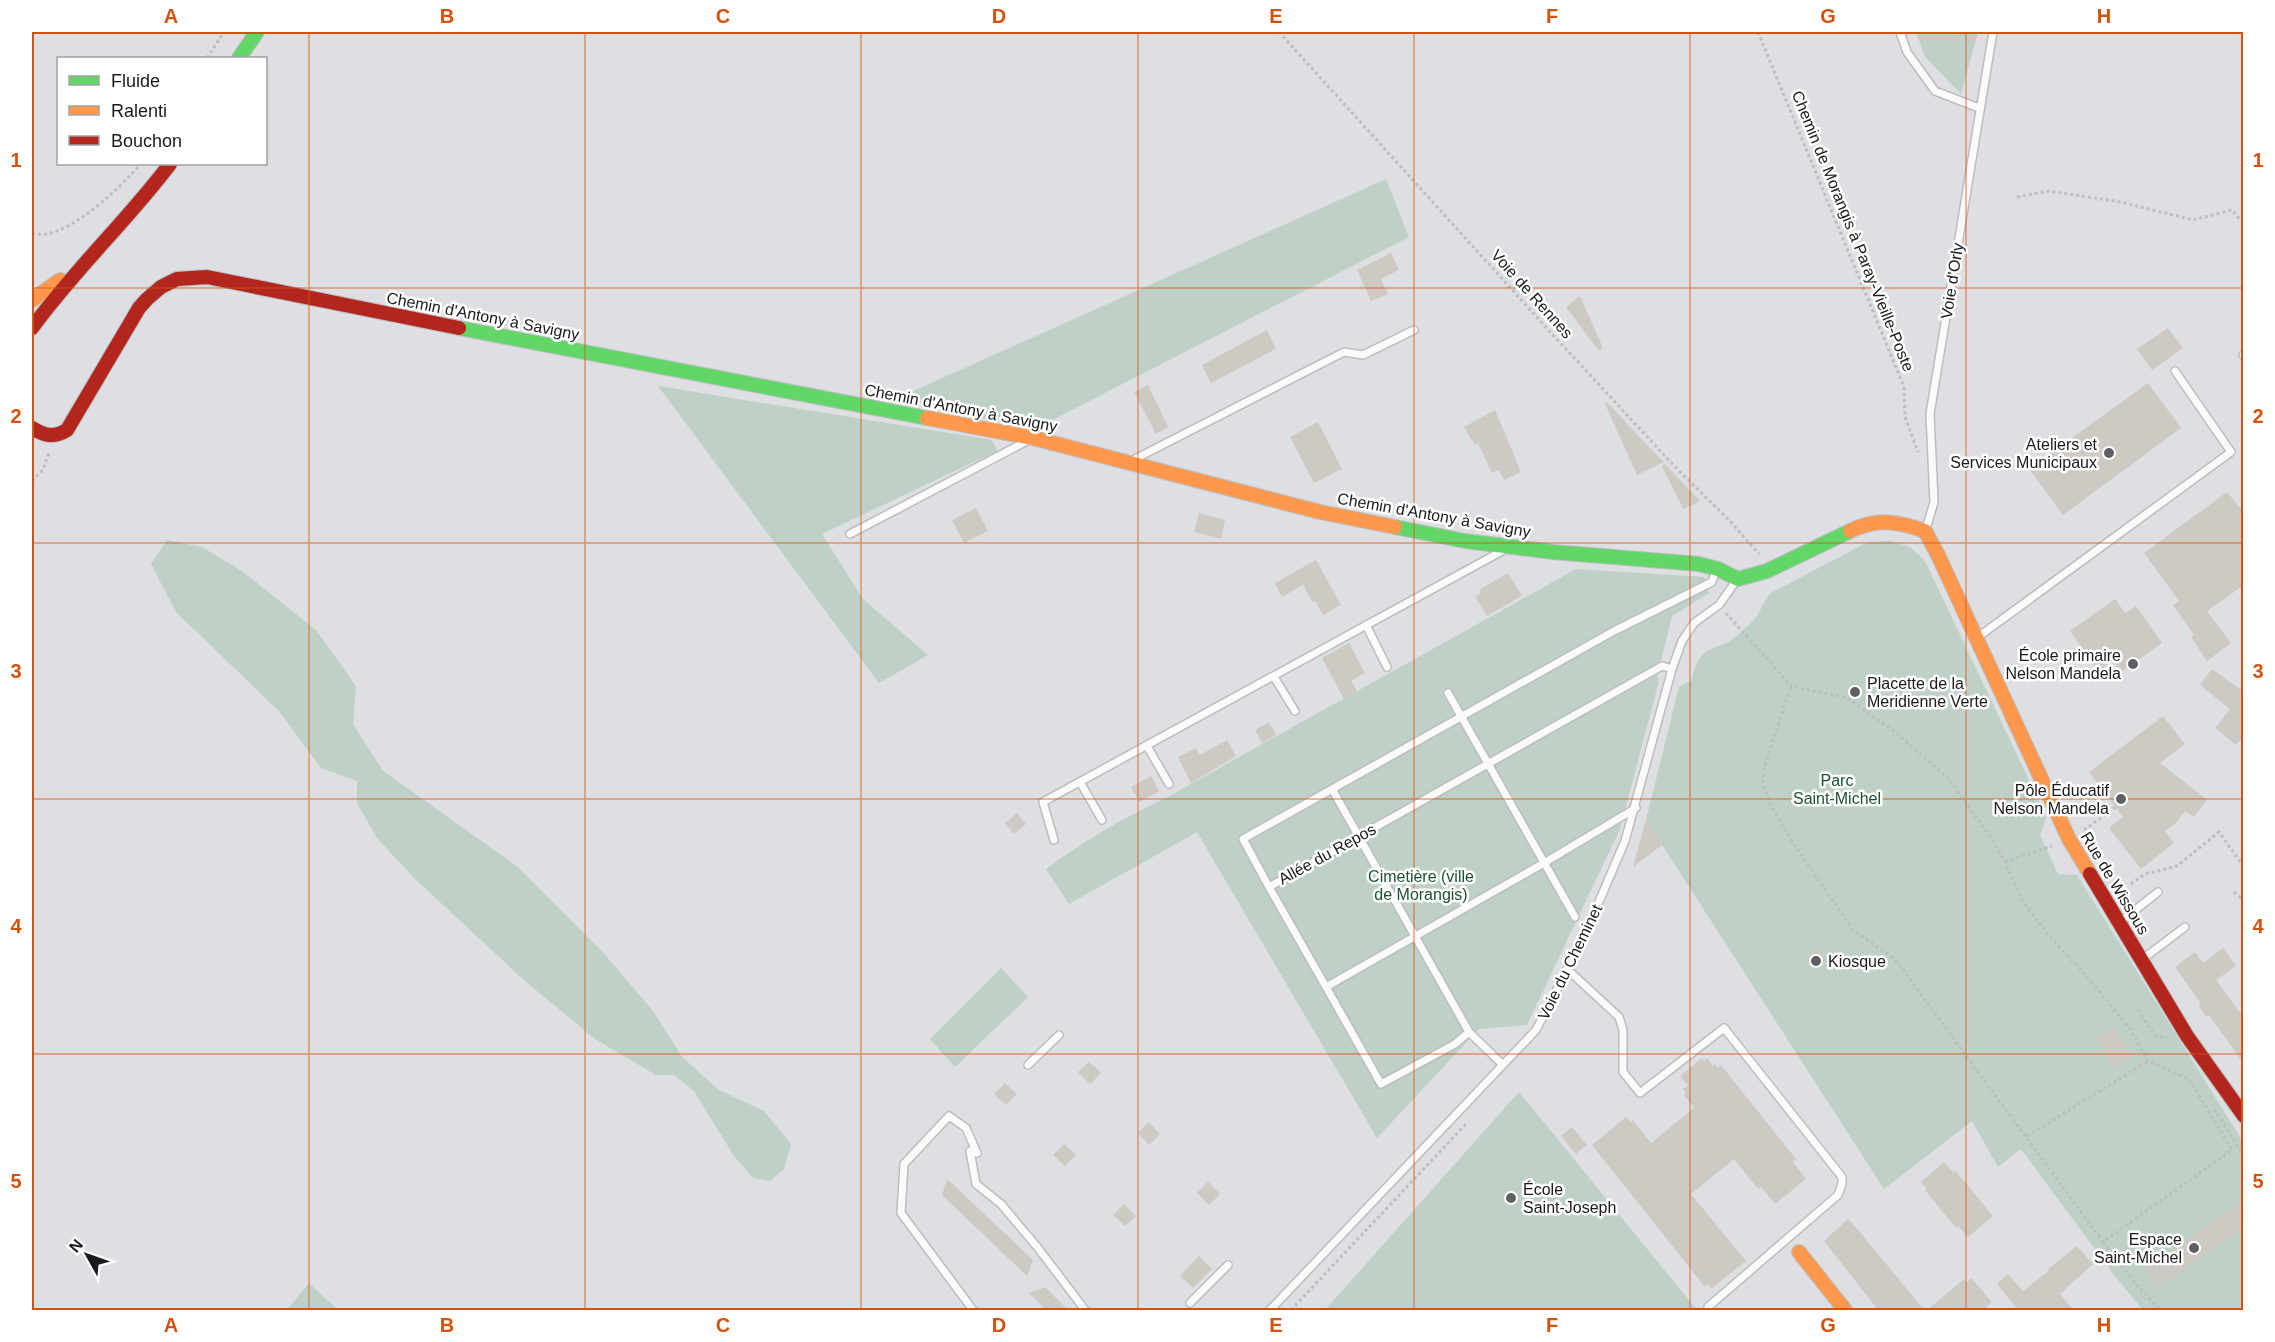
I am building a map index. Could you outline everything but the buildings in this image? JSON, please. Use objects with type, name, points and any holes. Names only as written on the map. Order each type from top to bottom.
[{"type":"street","points":[[240,57],[257,32]]},
{"type":"street","points":[[32,328],[109,237],[150,193],[169,165]]},
{"type":"street","points":[[32,300],[63,279],[109,237]]},
{"type":"street","name":"Chemin d'Antony à Savigny","points":[[55,437],[67,430],[73,422],[139,308],[152,292],[168,281],[188,276],[207,277],[329,303],[1033,438],[1320,512],[1465,541],[1699,564],[1716,568],[1738,579]]},
{"type":"street","points":[[32,428],[44,436],[55,437]]},
{"type":"street","points":[[1738,579],[1767,571],[1857,527],[1880,522],[1899,522],[1925,531]]},
{"type":"street","name":"Rue de Wissous","points":[[1925,531],[2069,839],[2206,1065],[2244,1116]]},
{"type":"street","points":[[1799,1252],[1845,1311]]},
{"type":"lane","points":[[1900,32],[1907,52],[1935,91],[1979,108]]},
{"type":"lane","name":"Voie d'Orly","points":[[1925,531],[1934,502],[1930,414],[1993,32]]},
{"type":"lane","points":[[1128,462],[1344,352],[1363,356],[1414,330]]},
{"type":"lane","points":[[1976,639],[2231,452],[2175,371]]},
{"type":"lane","points":[[850,534],[1033,438]]},
{"type":"lane","points":[[1054,840],[1043,802],[1510,547]]},
{"type":"lane","points":[[1269,886],[1243,839],[1614,631],[1712,582],[1716,568]]},
{"type":"lane","name":"Voie du Cheminet","points":[[1270,1311],[1536,1030],[1612,873],[1636,808],[1672,669],[1688,632],[1704,614],[1719,604],[1738,579]]},
{"type":"lane","points":[[1366,625],[1387,667]]},
{"type":"lane","name":"Allée du Repos","points":[[1469,1032],[1455,1044],[1381,1084],[1269,886],[1662,666],[1672,669]]},
{"type":"lane","points":[[1274,676],[1295,711]]},
{"type":"lane","points":[[1448,693],[1575,917]]},
{"type":"lane","points":[[1148,746],[1168,784]]},
{"type":"lane","points":[[1080,782],[1102,820]]},
{"type":"lane","points":[[1332,789],[1469,1032],[1503,1064]]},
{"type":"lane","points":[[1326,987],[1636,808]]},
{"type":"lane","points":[[2119,922],[2158,892]]},
{"type":"lane","points":[[2142,959],[2185,927]]},
{"type":"lane","points":[[1567,969],[1619,1017],[1623,1030],[1623,1072],[1640,1094],[1724,1028],[1842,1177],[1838,1195],[1708,1307]]},
{"type":"lane","points":[[1028,1065],[1059,1035]]},
{"type":"lane","points":[[973,1311],[901,1213],[904,1164],[948,1116],[966,1128],[973,1152],[976,1184],[1000,1204],[1038,1248],[1085,1311]]},
{"type":"lane","points":[[1786,1240],[1799,1252]]},
{"type":"lane","points":[[1190,1303],[1228,1265]]},
{"type":"path","points":[[208,57],[224,32]]},
{"type":"path","name":"Voie de Rennes","points":[[1279,32],[1553,335],[1676,468],[1758,552],[1767,571]]},
{"type":"path","name":"Chemin de Morangis à Paray-Vieille-Poste","points":[[1758,32],[1904,387],[1905,417],[1919,454],[1932,474]]},
{"type":"path","points":[[32,234],[46,234],[63,229],[100,204],[139,165]]},
{"type":"path","points":[[2017,197],[2049,191],[2121,202],[2193,220],[2232,210],[2244,224]]},
{"type":"path","points":[[32,482],[43,470],[55,437]]},
{"type":"path","points":[[1719,604],[1791,686],[1847,698],[1894,731],[1947,777],[1992,839],[2023,902],[2049,936],[2083,972],[2130,1029],[2148,1061],[2189,1079],[2232,1150]]},
{"type":"path","points":[[1791,686],[1764,768],[1763,784],[1770,804],[1793,843],[1853,930],[1893,958],[1901,967],[2103,1242],[2135,1284],[2160,1311]]},
{"type":"path","points":[[2005,862],[2069,839],[2125,800]]},
{"type":"path","points":[[2131,884],[2145,874],[2177,866],[2219,832],[2244,867]]},
{"type":"path","points":[[2234,892],[2244,900]]},
{"type":"path","points":[[2138,1010],[2155,1036],[2167,1038]]},
{"type":"path","points":[[2027,1136],[2148,1061]]},
{"type":"path","points":[[2193,1077],[2206,1097]]},
{"type":"path","points":[[2213,1107],[2244,1156]]},
{"type":"path","points":[[2103,1242],[2238,1147]]},
{"type":"green space","points":[[1916,32],[1978,32],[1961,94],[1925,57]]},
{"type":"green space","points":[[1386,179],[1409,237],[1031,431],[900,397]]},
{"type":"green space","points":[[658,386],[992,440],[997,451],[822,534],[863,599],[928,655],[879,683]]},
{"type":"green space","points":[[167,540],[202,547],[242,571],[316,630],[356,686],[353,724],[383,771],[518,867],[601,950],[653,1011],[682,1057],[719,1090],[764,1111],[791,1144],[784,1169],[770,1181],[753,1178],[734,1156],[694,1091],[674,1075],[656,1075],[595,1039],[525,981],[415,879],[377,838],[357,803],[357,781],[321,768],[279,711],[176,612],[151,564]]},
{"type":"green space","name":"Parc Saint-Michel","points":[[1890,541],[1910,547],[1925,561],[2045,814],[2046,819],[2040,835],[2058,874],[2077,875],[2243,1142],[2243,1310],[2143,1310],[2114,1275],[2021,1149],[1998,1167],[1972,1121],[1884,1189],[1646,820],[1679,687],[1692,680],[1695,666],[1700,658],[1745,629],[1754,620],[1771,593],[1868,542]]},
{"type":"green space","name":"Cimetière (ville de Morangis)","points":[[1576,569],[1704,577],[1709,593],[1672,616],[1661,661],[1655,665],[1659,681],[1620,829],[1527,1025],[1479,1029],[1377,1138],[1197,832],[1069,904],[1046,869],[1117,823]]},
{"type":"green space","points":[[1001,968],[1028,997],[955,1067],[930,1039]]},
{"type":"green space","name":"École Saint-Joseph","points":[[1519,1092],[1697,1310],[1325,1310]]},
{"type":"green space","points":[[309,1283],[338,1310],[287,1310]]},
{"type":"traffic: fast","points":[[240,57],[257,32]]},
{"type":"traffic: fast","points":[[459,328],[927,418]]},
{"type":"traffic: fast","points":[[1395,527],[1465,541],[1553,552],[1699,564],[1718,569],[1738,579],[1767,571],[1850,531]]},
{"type":"traffic: slow","points":[[32,300],[60,280]]},
{"type":"traffic: slow","points":[[927,418],[1033,438],[1320,512],[1395,527]]},
{"type":"traffic: slow","points":[[1850,531],[1869,524],[1887,522],[1925,531],[2069,839],[2090,874]]},
{"type":"traffic: slow","points":[[1799,1252],[1845,1310]]},
{"type":"traffic: jam","points":[[32,328],[169,165]]},
{"type":"traffic: jam","points":[[32,428],[50,435],[67,430],[139,308],[161,287],[177,279],[207,277],[459,328]]},
{"type":"traffic: jam","points":[[2090,874],[2187,1036],[2244,1116]]},
{"type":"place","name":"Ateliers et Services Municipaux","points":[[2109,453]]},
{"type":"place","name":"École primaire Nelson Mandela","points":[[2133,664]]},
{"type":"place","name":"Placette de la Meridienne Verte","points":[[1855,692]]},
{"type":"place","name":"Pôle Éducatif Nelson Mandela","points":[[2121,799]]},
{"type":"place","name":"Kiosque","points":[[1816,961]]},
{"type":"place","name":"École Saint-Joseph","points":[[1511,1198]]},
{"type":"place","name":"Espace Saint-Michel","points":[[2194,1248]]}]
